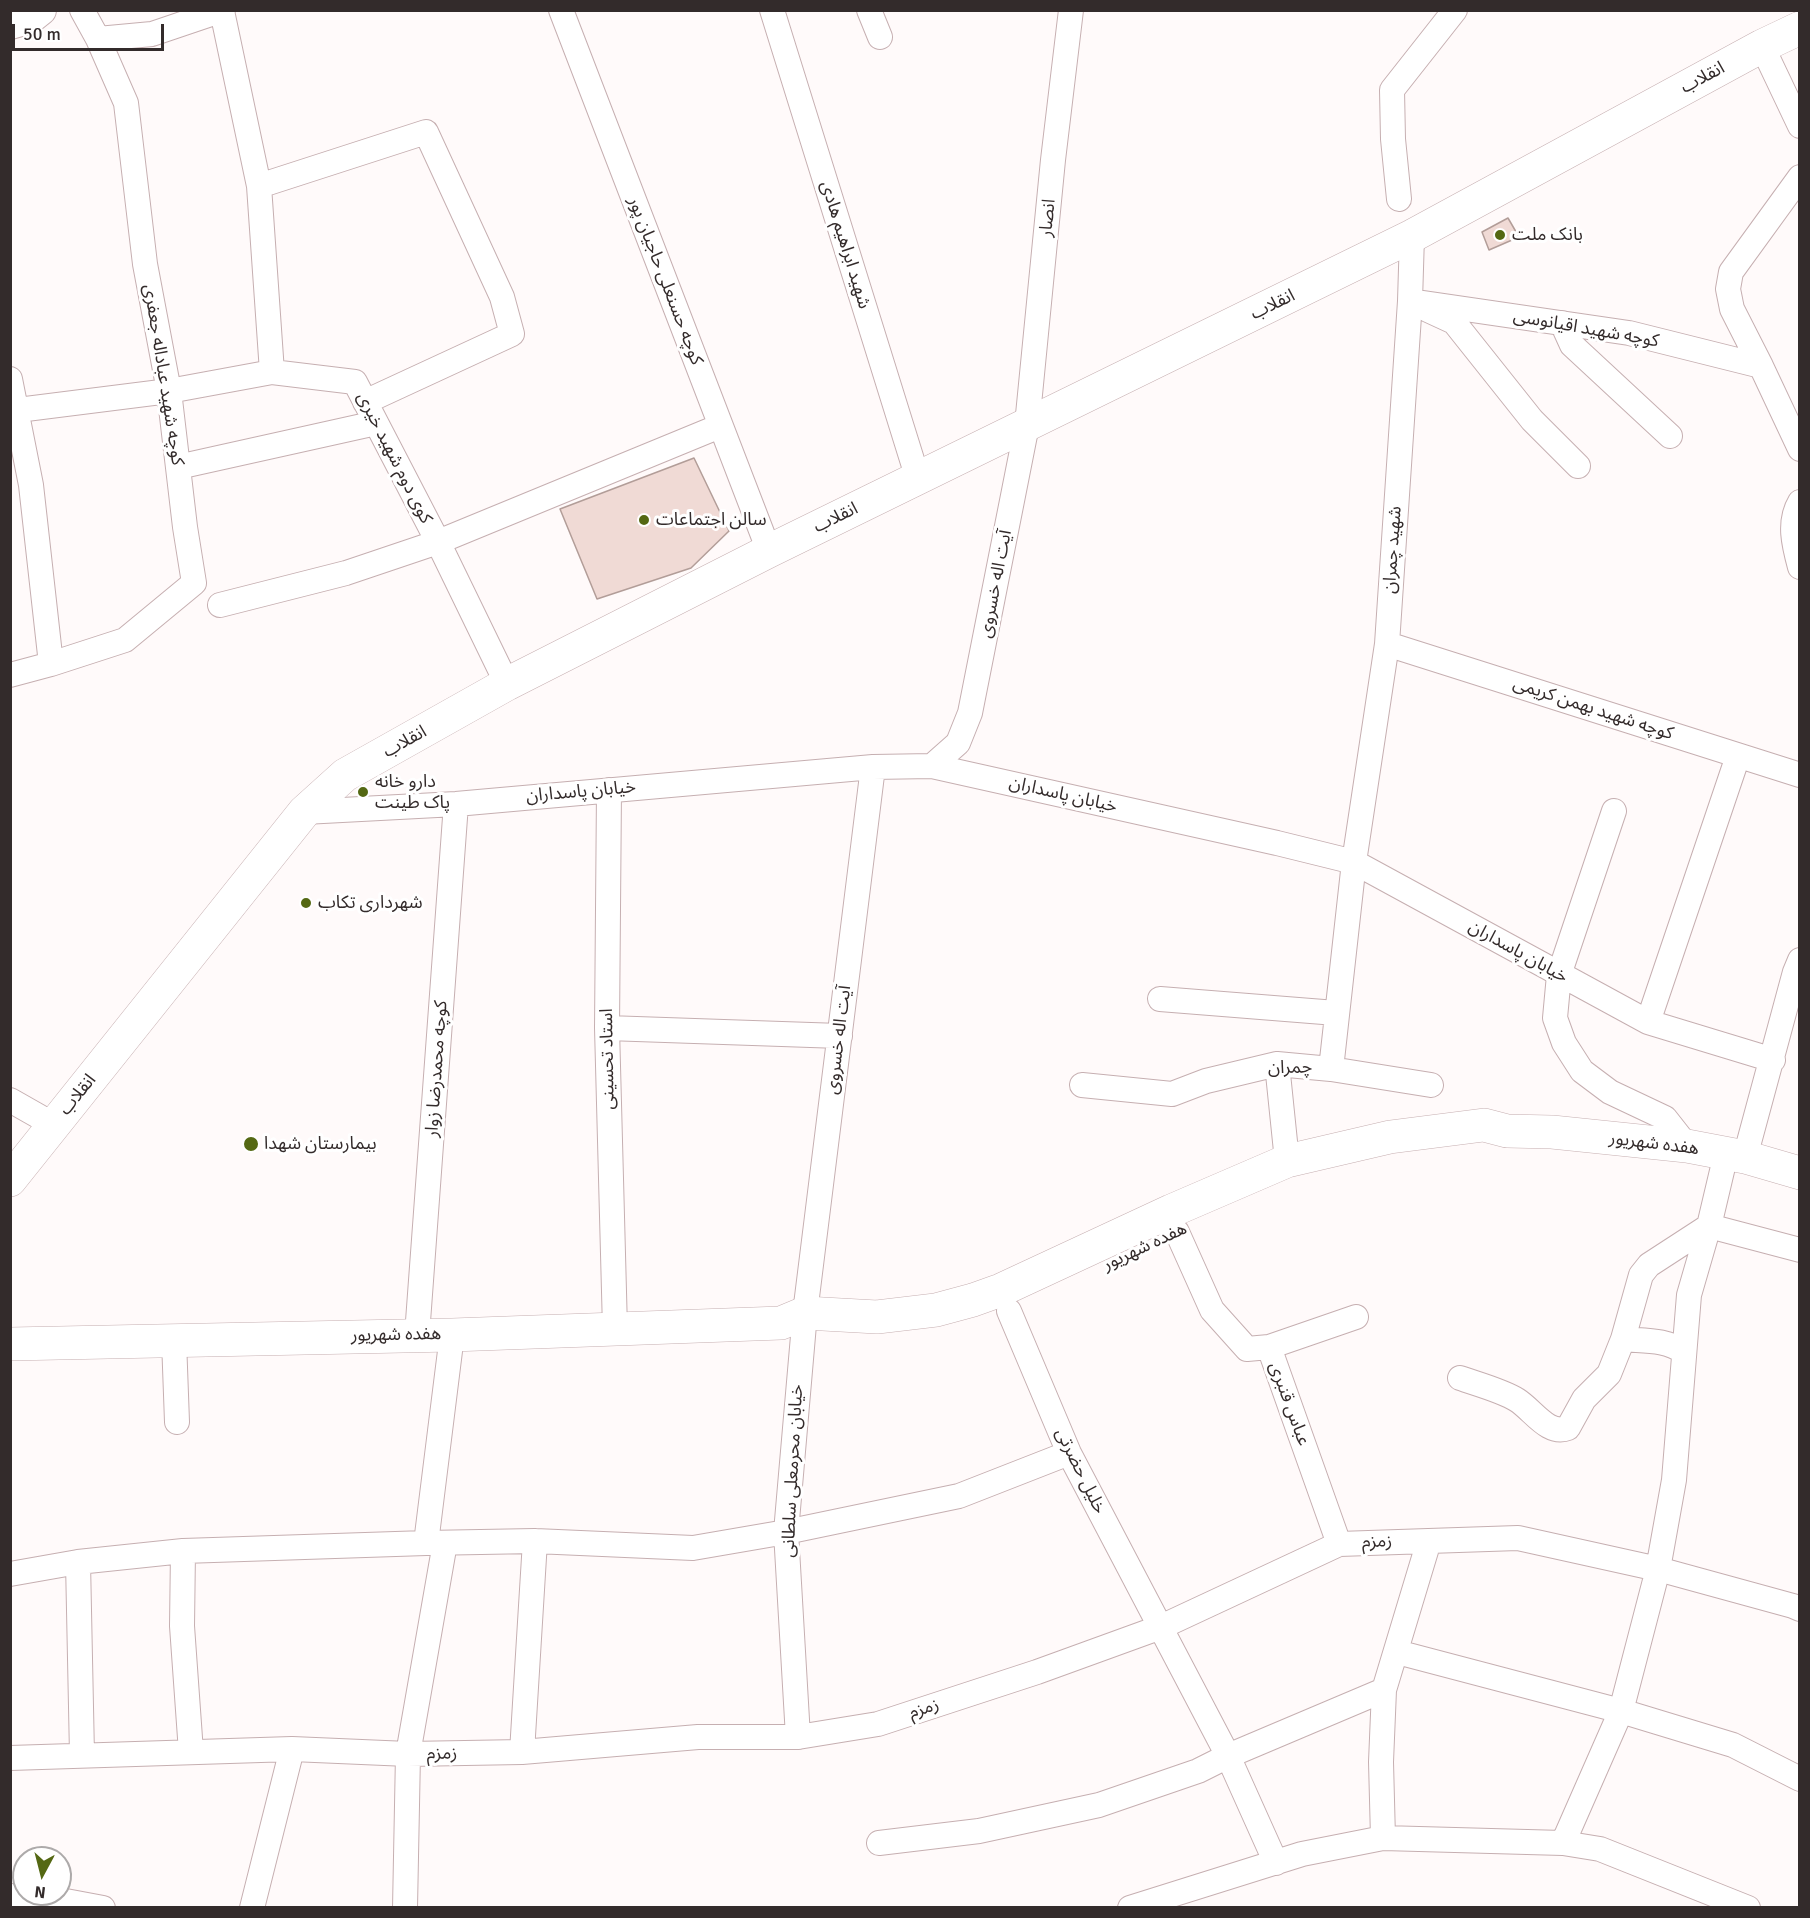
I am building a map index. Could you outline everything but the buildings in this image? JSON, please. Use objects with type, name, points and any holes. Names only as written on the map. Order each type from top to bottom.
[{"type":"main road","name":"انقلاب","points":[[10,1180],[304,812],[345,775],[507,684],[769,551],[1412,236],[1762,46],[1800,28]]},
{"type":"main road","name":"هفده شهریور","points":[[10,1344],[452,1335],[796,1322],[878,1317],[936,1310],[1001,1290],[1171,1211],[1287,1161],[1390,1137],[1484,1125],[1507,1131],[1552,1132],[1687,1146],[1800,1173]]},
{"type":"main road","name":"هفده شهریور","points":[[796,1322],[886,1338],[943,1331],[977,1322],[1009,1311],[1177,1232],[1295,1180],[1393,1154],[1485,1142],[1507,1131]]},
{"type":"street","points":[[10,24],[31,18],[41,10]]},
{"type":"street","name":"کوچه شهید عباداله جعفری","points":[[10,675],[126,640],[194,583],[169,391],[145,264],[126,103],[98,39],[82,10]]},
{"type":"street","points":[[98,39],[152,34],[223,10],[259,186],[272,372]]},
{"type":"street","name":"کوچه حسنعلی حاجیان پور","points":[[561,10],[769,551]]},
{"type":"street","name":"شهید ابراهیم هادی","points":[[772,10],[918,479]]},
{"type":"street","points":[[869,10],[880,37]]},
{"type":"street","name":"انصار","points":[[1027,425],[1053,160],[1071,10]]},
{"type":"street","points":[[1399,199],[1393,139],[1392,90],[1455,10]]},
{"type":"street","points":[[1762,46],[1800,126]]},
{"type":"street","points":[[178,467],[371,413],[512,334],[502,297],[426,132],[259,186]]},
{"type":"street","points":[[1800,177],[1731,272],[1728,289],[1732,309],[1800,449]]},
{"type":"street","name":"شهید چمران","points":[[1354,862],[1387,644],[1410,301],[1412,236]]},
{"type":"street","points":[[1410,301],[1454,321],[1533,420],[1578,466]]},
{"type":"street","name":"کوچه شهید اقیانوسی","points":[[1410,301],[1629,333],[1761,366]]},
{"type":"street","points":[[1562,323],[1572,345],[1670,436]]},
{"type":"street","name":"کوی دوم شهید خیری","points":[[14,411],[169,391],[272,372],[355,382],[438,542],[507,684]]},
{"type":"street","points":[[10,379],[14,411],[31,484],[51,664]]},
{"type":"street","name":"آیت اله خسروی","points":[[932,766],[958,743],[970,713],[1027,425]]},
{"type":"street","points":[[220,605],[346,573],[438,542],[720,426]]},
{"type":"street","points":[[1800,502],[1794,511],[1792,524],[1800,567]]},
{"type":"street","name":"کوچه شهید بهمن کریمی","points":[[1387,644],[1738,756],[1798,769]]},
{"type":"street","points":[[1647,1022],[1738,756]]},
{"type":"street","name":"خیابان پاسداران","points":[[304,812],[456,804],[873,767],[932,766],[1354,862],[1647,1022],[1773,1060]]},
{"type":"street","name":"آیت اله خسروی","points":[[796,1322],[840,1036],[873,767]]},
{"type":"street","name":"استاد تحسینی","points":[[609,790],[607,1028],[615,1329]]},
{"type":"street","name":"کوچه محمدرضا زوار","points":[[417,1335],[456,804]]},
{"type":"street","points":[[1614,811],[1559,975],[1555,1018],[1564,1043],[1582,1071],[1610,1092],[1665,1118],[1687,1146]]},
{"type":"street","name":"چمران","points":[[1082,1085],[1172,1094],[1206,1081],[1277,1064],[1331,1069],[1354,862]]},
{"type":"street","points":[[1563,1843],[1621,1711],[1658,1569],[1674,1480],[1689,1295],[1709,1226],[1773,1060],[1798,969]]},
{"type":"street","points":[[1160,999],[1336,1013]]},
{"type":"street","points":[[607,1028],[840,1036]]},
{"type":"street","points":[[1277,1064],[1287,1161]]},
{"type":"street","points":[[1331,1069],[1431,1085]]},
{"type":"street","points":[[10,1100],[54,1125]]},
{"type":"street","points":[[1460,1378],[1517,1400],[1551,1428],[1561,1431],[1568,1428],[1584,1399],[1609,1374],[1623,1339],[1641,1275],[1649,1265],[1709,1226],[1800,1250]]},
{"type":"street","name":"عباس قنبری","points":[[1177,1232],[1212,1310],[1247,1350],[1269,1347],[1339,1544]]},
{"type":"street","name":"خلیل حضرتی","points":[[1009,1311],[1069,1453],[1228,1756],[1276,1863]]},
{"type":"street","points":[[1269,1347],[1356,1317]]},
{"type":"street","name":"خیابان محرمعلی سلطانی","points":[[796,1322],[786,1532],[798,1737]]},
{"type":"street","points":[[405,1908],[408,1754],[436,1543],[452,1335]]},
{"type":"street","points":[[1623,1339],[1662,1342],[1684,1352]]},
{"type":"street","points":[[174,1340],[177,1422]]},
{"type":"street","points":[[10,1574],[78,1562],[183,1551],[535,1541],[693,1548],[786,1532],[959,1496],[1069,1453]]},
{"type":"street","name":"زمزم","points":[[10,1758],[292,1749],[408,1754],[522,1752],[698,1737],[798,1737],[878,1724],[1037,1672],[1161,1627],[1339,1544],[1518,1538],[1658,1569],[1800,1609]]},
{"type":"street","points":[[522,1752],[535,1541]]},
{"type":"street","points":[[1383,1838],[1381,1762],[1384,1690],[1429,1541]]},
{"type":"street","points":[[183,1551],[182,1626],[191,1752]]},
{"type":"street","points":[[78,1562],[82,1755]]},
{"type":"street","points":[[1397,1652],[1621,1711],[1733,1745],[1800,1779]]},
{"type":"street","points":[[879,1843],[979,1831],[1099,1805],[1198,1771],[1384,1690]]},
{"type":"street","points":[[252,1908],[292,1749]]},
{"type":"street","points":[[1130,1908],[1302,1854],[1383,1838],[1563,1843],[1600,1849],[1748,1908]]},
{"type":"street","points":[[10,1896],[55,1899],[103,1908]]},
{"type":"place","name":"بانک ملت","points":[[1500,235]]},
{"type":"place","name":"سالن اجتماعات","points":[[644,520]]},
{"type":"place","name":"دارو خانه پاک طینت","points":[[363,792]]},
{"type":"place","name":"شهرداری تکاب","points":[[306,903]]},
{"type":"place","name":"بیمارستان شهدا","points":[[251,1144]]}]
